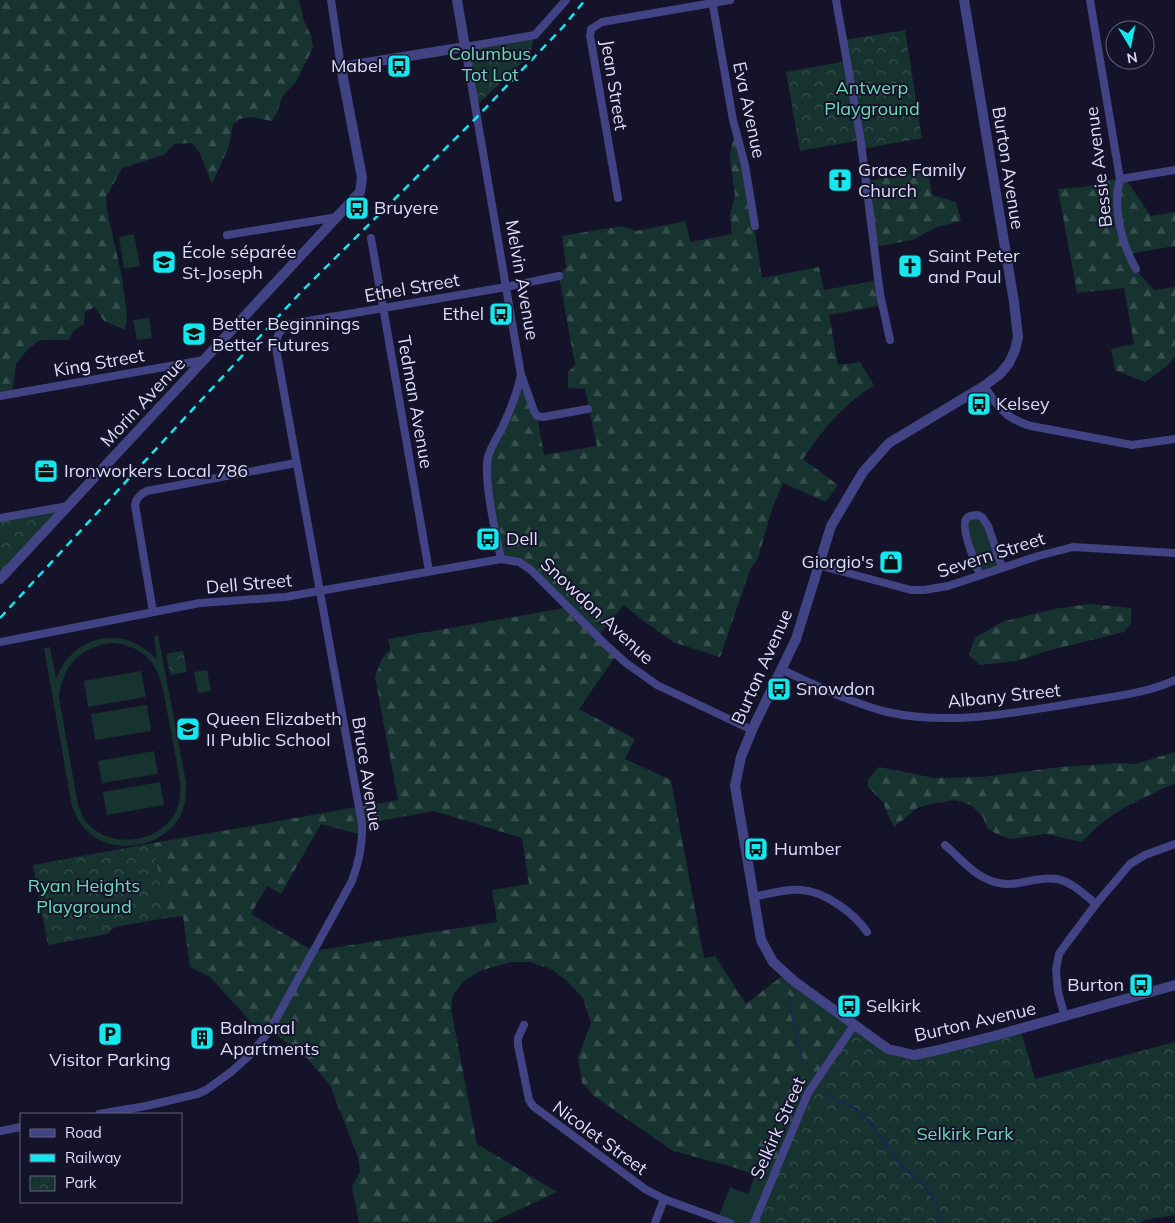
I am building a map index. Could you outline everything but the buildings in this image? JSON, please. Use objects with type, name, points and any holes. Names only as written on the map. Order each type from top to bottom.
[{"type":"street","name":"Morin Avenue","points":[[0,579],[360,192],[362,186],[331,0]]},
{"type":"street","name":"Melvin Avenue","points":[[458,0],[521,375],[513,404],[492,447],[487,462],[487,481],[501,559]]},
{"type":"street","points":[[342,66],[535,35],[566,0]]},
{"type":"street","name":"Jean Street","points":[[618,198],[591,42],[591,29],[602,22],[730,0]]},
{"type":"street","points":[[836,0],[860,135],[880,294],[890,340]]},
{"type":"street","name":"Burton Avenue","points":[[964,0],[1018,337],[1009,363],[1000,374],[984,386],[889,443],[875,456],[836,515],[818,565],[802,622],[782,670],[752,730],[741,757],[735,786],[761,940],[773,962],[794,981],[888,1049],[914,1055],[1065,1017],[1175,985]]},
{"type":"street","name":"Bessie Avenue","points":[[1090,0],[1120,179],[1117,191],[1118,213],[1126,248],[1136,269]]},
{"type":"street","name":"Eva Avenue","points":[[712,2],[733,120],[745,164],[755,226]]},
{"type":"street","points":[[1120,179],[1175,170]]},
{"type":"street","points":[[227,235],[338,217]]},
{"type":"street","name":"Tedman Avenue","points":[[371,238],[429,571]]},
{"type":"street","name":"Ethel Street","points":[[276,338],[278,332],[290,324],[560,276]]},
{"type":"street","name":"Bruce Avenue","points":[[105,1113],[197,1094],[220,1080],[250,1054],[270,1030],[352,881],[360,860],[362,824],[296,463],[277,354],[276,338]]},
{"type":"street","name":"King Street","points":[[0,396],[204,360]]},
{"type":"street","points":[[521,375],[537,416],[543,417],[588,409]]},
{"type":"street","points":[[984,386],[1000,409],[1008,416],[1024,424],[1132,445],[1175,439]]},
{"type":"street","points":[[153,612],[137,522],[135,500],[140,494],[147,491],[296,463]]},
{"type":"street","points":[[0,518],[68,506]]},
{"type":"street","points":[[980,575],[966,535],[964,524],[966,518],[978,515],[985,521],[1002,567]]},
{"type":"street","name":"Severn Street","points":[[818,565],[911,590],[937,589],[1055,550],[1073,546],[1175,553]]},
{"type":"street","name":"Dell Street","points":[[0,642],[200,603],[268,599],[501,559]]},
{"type":"street","name":"Snowdon Avenue","points":[[501,559],[519,562],[531,570],[606,645],[645,677],[657,685],[752,730]]},
{"type":"street","name":"Albany Street","points":[[782,670],[829,690],[887,711],[912,716],[942,718],[966,718],[1034,710],[1135,693],[1175,680]]},
{"type":"street","points":[[1065,1017],[1057,986],[1056,970],[1057,962],[1066,944],[1123,871],[1136,860],[1175,844]]},
{"type":"street","points":[[945,845],[975,871],[994,882],[1011,885],[1056,879],[1076,888],[1096,904]]},
{"type":"street","points":[[753,897],[789,890],[812,890],[854,916],[867,932]]},
{"type":"street","name":"Nicolet Street","points":[[524,1025],[518,1038],[518,1044],[529,1100],[532,1106],[645,1189],[664,1200],[730,1223]]},
{"type":"street","name":"Selkirk Street","points":[[754,1223],[808,1093],[854,1025]]},
{"type":"street","points":[[0,1131],[20,1128]]},
{"type":"street","points":[[655,1223],[664,1200]]},
{"type":"green space","points":[[0,0],[299,0],[313,48],[296,82],[281,100],[272,121],[252,117],[239,119],[233,125],[229,146],[212,184],[200,153],[192,143],[174,144],[164,155],[122,168],[106,197],[107,211],[122,277],[127,315],[125,330],[104,321],[95,307],[85,312],[84,324],[73,331],[69,340],[40,340],[28,349],[16,364],[12,393],[0,395]]},
{"type":"green space","name":"Antwerp Playground","points":[[905,30],[922,138],[862,149],[861,140],[800,151],[786,72],[847,61],[844,40]]},
{"type":"green space","name":"Columbus Tot Lot","points":[[534,37],[530,55],[476,106],[466,48]]},
{"type":"green space","points":[[736,135],[762,278],[819,267],[824,290],[879,280],[883,305],[829,315],[838,365],[860,362],[874,385],[852,401],[834,418],[803,459],[838,485],[826,502],[783,483],[772,509],[758,558],[750,570],[720,657],[673,642],[624,605],[598,636],[617,654],[579,709],[635,739],[625,759],[671,780],[704,958],[715,956],[746,1004],[786,973],[854,1024],[770,1180],[730,1166],[673,1151],[594,1096],[582,1083],[578,1057],[591,1023],[583,998],[567,981],[551,969],[530,962],[512,962],[482,970],[464,981],[453,995],[451,1009],[477,1144],[557,1192],[491,1223],[359,1223],[352,1186],[360,1172],[358,1157],[330,1085],[306,1057],[269,1030],[264,1036],[210,977],[190,967],[183,916],[166,918],[153,843],[398,800],[375,677],[382,659],[390,649],[388,639],[570,607],[532,569],[501,559],[488,462],[522,375],[537,416],[544,455],[597,446],[585,389],[568,388],[568,372],[575,365],[559,276],[566,267],[562,236],[622,226],[636,231],[686,221],[690,242],[732,234],[730,215],[735,196],[730,158],[732,143]],"holes":[[[434,811],[522,838],[529,884],[492,890],[497,922],[313,951],[251,914],[267,886],[281,894],[321,824],[362,835],[361,824]]]},
{"type":"green space","points":[[928,171],[932,195],[956,202],[961,221],[937,227],[912,240],[875,247],[867,181]]},
{"type":"green space","points":[[1126,178],[1151,216],[1175,212],[1175,246],[1128,254],[1136,270],[1154,290],[1175,287],[1175,356],[1168,365],[1145,382],[1115,370],[1111,349],[1134,344],[1124,288],[1077,293],[1058,189],[1084,187],[1109,180]]},
{"type":"green space","points":[[134,234],[140,266],[124,269],[119,237]]},
{"type":"green space","points":[[149,318],[152,338],[137,340],[133,320]]},
{"type":"green space","points":[[68,505],[0,578],[0,517]]},
{"type":"green space","points":[[982,518],[1001,566],[980,573],[966,534],[967,519]]},
{"type":"green space","points":[[1090,604],[1131,608],[1131,623],[1124,632],[1047,651],[1017,661],[979,665],[969,654],[975,638],[1002,622],[1054,609]]},
{"type":"green space","points":[[158,635],[186,782],[185,802],[175,823],[164,834],[150,842],[118,845],[103,841],[89,833],[79,821],[72,807],[44,648],[50,647],[56,679],[64,664],[75,652],[87,643],[101,639],[116,638],[130,641],[144,649],[157,660],[154,636]],"holes":[[[112,643],[128,646],[149,659],[161,681],[180,782],[180,792],[177,809],[169,821],[159,830],[147,836],[119,839],[106,836],[94,829],[82,816],[78,805],[59,698],[64,677],[74,660],[90,649],[100,645]]]},
{"type":"green space","points":[[183,651],[187,672],[170,675],[166,654]]},
{"type":"green space","points":[[207,670],[211,691],[198,693],[194,672]]},
{"type":"green space","points":[[141,671],[146,697],[88,707],[84,681]]},
{"type":"green space","points":[[147,705],[151,731],[95,740],[91,714]]},
{"type":"green space","points":[[154,751],[158,774],[102,783],[98,761]]},
{"type":"green space","points":[[1175,752],[1175,784],[1122,809],[1097,827],[1082,842],[1046,834],[1011,839],[987,828],[983,817],[971,805],[955,800],[917,808],[894,827],[883,802],[868,787],[868,779],[879,767],[934,778],[982,777],[1061,767],[1119,763],[1135,764]]},
{"type":"green space","points":[[160,782],[164,805],[107,815],[103,792]]},
{"type":"green space","name":"Ryan Heights Playground","points":[[153,843],[166,918],[115,927],[107,934],[48,945],[33,865]]},
{"type":"green space","name":"Selkirk Park","points":[[854,1024],[875,1040],[915,1054],[1020,1028],[1035,1079],[1175,1042],[1175,1215],[1144,1220],[1140,1223],[753,1223],[807,1092]]},
{"type":"green space","points":[[755,1175],[770,1180],[753,1223],[731,1223],[718,1218],[730,1187],[748,1194]]},
{"type":"waterway","points":[[788,995],[803,1064]]},
{"type":"waterway","points":[[826,1092],[834,1099],[854,1108],[877,1131],[896,1159],[932,1195],[938,1206],[942,1223]]},
{"type":"railway","points":[[0,618],[301,292],[477,117],[563,27],[585,0]]},
{"type":"place","name":"Mabel","points":[[399,66]]},
{"type":"place","name":"Grace Family Church","points":[[840,180]]},
{"type":"place","name":"Bruyere","points":[[357,208]]},
{"type":"place","name":"École séparée St-Joseph","points":[[164,262]]},
{"type":"place","name":"Saint Peter and Paul","points":[[910,266]]},
{"type":"place","name":"Ethel","points":[[501,314]]},
{"type":"place","name":"Better Beginnings Better Futures","points":[[194,334]]},
{"type":"place","name":"Kelsey","points":[[979,404]]},
{"type":"place","name":"Ironworkers Local 786","points":[[46,471]]},
{"type":"place","name":"Dell","points":[[488,539]]},
{"type":"place","name":"Giorgio's","points":[[891,562]]},
{"type":"place","name":"Snowdon","points":[[779,689]]},
{"type":"place","name":"Queen Elizabeth II Public School","points":[[188,729]]},
{"type":"place","name":"Humber","points":[[756,849]]},
{"type":"place","name":"Burton","points":[[1141,985]]},
{"type":"place","name":"Selkirk","points":[[849,1006]]},
{"type":"place","name":"Visitor Parking","points":[[110,1034]]},
{"type":"place","name":"Balmoral Apartments","points":[[202,1038]]}]
